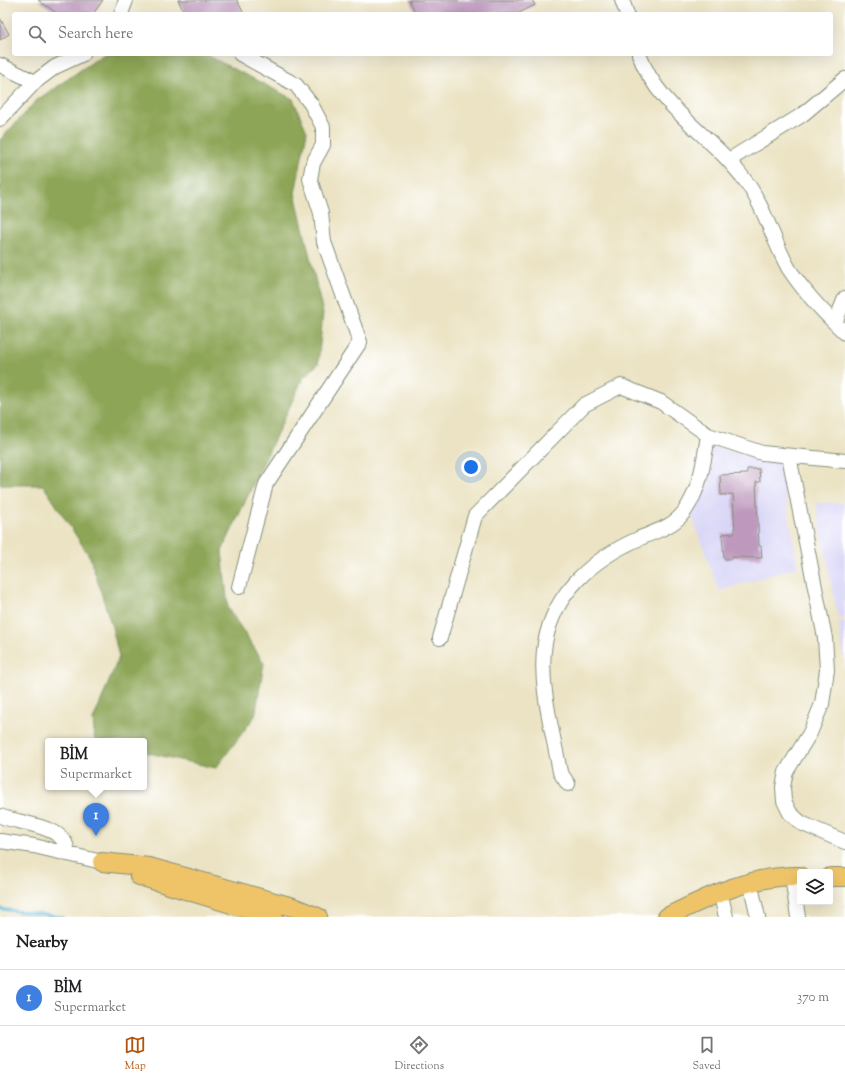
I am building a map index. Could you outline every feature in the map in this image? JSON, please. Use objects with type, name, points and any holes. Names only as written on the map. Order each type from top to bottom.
[{"type":"main road","points":[[102,862],[144,878],[274,917]]},
{"type":"main road","points":[[102,862],[149,867],[293,907],[318,917]]},
{"type":"main road","points":[[667,917],[692,911],[720,892],[750,882],[796,876]]},
{"type":"main road","points":[[833,877],[845,877]]},
{"type":"street","points":[[0,119],[34,82],[55,67],[79,56]]},
{"type":"street","points":[[239,587],[266,484],[360,342],[324,242],[321,213],[310,179],[313,163],[323,145],[323,127],[311,104],[296,85],[244,56]]},
{"type":"street","points":[[640,56],[656,88],[681,116],[729,160],[751,188],[776,245],[790,270],[803,288],[845,333]]},
{"type":"street","points":[[0,65],[34,82]]},
{"type":"street","points":[[729,160],[802,115],[845,79]]},
{"type":"street","points":[[835,323],[845,298]]},
{"type":"street","points":[[440,638],[475,516],[584,405],[621,386],[661,402],[708,435],[762,453],[845,461]]},
{"type":"street","points":[[568,784],[560,772],[544,679],[545,643],[554,613],[571,586],[600,558],[623,545],[670,526],[683,513],[694,495],[703,466],[708,435]]},
{"type":"street","points":[[789,456],[825,638],[827,670],[822,704],[810,733],[786,772],[783,787],[784,801],[790,813],[801,823],[845,842]]},
{"type":"street","points":[[0,816],[50,829],[64,839],[67,845],[67,854]]},
{"type":"street","points":[[0,841],[102,862]]},
{"type":"street","points":[[796,876],[798,917]]},
{"type":"street","points":[[750,882],[758,917]]},
{"type":"street","points":[[720,892],[726,917]]},
{"type":"shaded area","points":[[710,446],[780,463],[798,567],[719,591],[690,511]]},
{"type":"shaded area","points":[[816,503],[845,503],[845,617],[838,618]]},
{"type":"shaded area","points":[[838,622],[845,622],[845,664]]},
{"type":"green space","points":[[101,56],[209,56],[293,99],[307,132],[295,193],[323,313],[318,364],[303,378],[222,551],[228,608],[264,663],[255,716],[216,768],[147,753],[147,738],[95,738],[93,720],[119,657],[112,627],[90,557],[43,485],[0,485],[0,140],[37,100]]},
{"type":"building","points":[[38,0],[103,0],[94,12],[55,12]]},
{"type":"building","points":[[178,0],[237,0],[243,12],[184,12]]},
{"type":"building","points":[[409,0],[532,0],[535,5],[521,12],[415,12]]},
{"type":"building","points":[[0,18],[9,34],[0,40]]},
{"type":"building","points":[[747,469],[759,469],[760,482],[756,482],[759,546],[761,546],[762,558],[732,557],[732,559],[724,559],[722,534],[735,533],[733,494],[721,495],[720,475],[747,474]]},
{"type":"waterway","points":[[0,909],[62,917]]},
{"type":"place","name":"BİM","points":[[96,836]]}]
